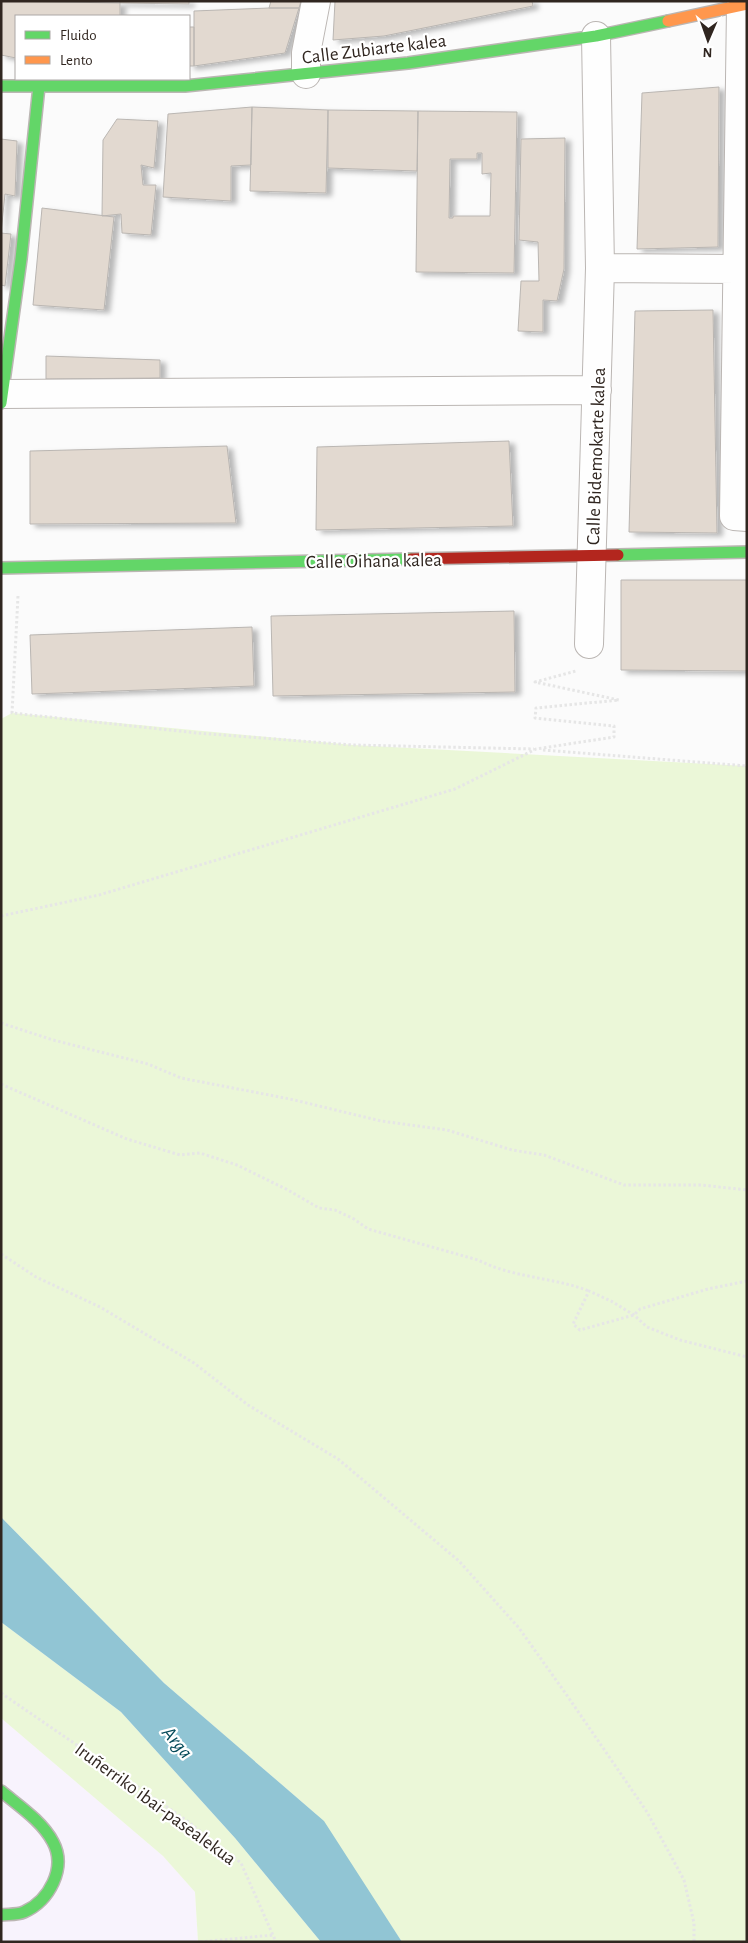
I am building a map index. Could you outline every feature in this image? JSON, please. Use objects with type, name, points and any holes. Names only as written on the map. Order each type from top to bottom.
[{"type":"street","points":[[306,74],[306,53],[316,1]]},
{"type":"street","points":[[744,5],[736,269],[734,516],[747,517]]},
{"type":"street","name":"Calle Zubiarte kalea","points":[[1,86],[185,86],[408,64],[596,36],[744,5]]},
{"type":"street","name":"Calle Bidemokarte kalea","points":[[589,644],[600,268],[596,36]]},
{"type":"street","points":[[38,86],[21,259],[2,398],[597,390]]},
{"type":"street","points":[[600,268],[736,269]]},
{"type":"street","name":"Calle Oihana kalea","points":[[1,568],[747,552]]},
{"type":"street","points":[[1,1791],[44,1829],[54,1844],[57,1859],[55,1880],[47,1896],[23,1913],[1,1915]]},
{"type":"path","points":[[20,567],[12,713],[197,733],[353,745],[536,749],[747,766]]},
{"type":"path","points":[[1,916],[99,895],[455,789],[536,749],[614,737],[614,726],[536,718],[536,708],[619,700],[535,682],[580,670]]},
{"type":"path","points":[[1,1023],[53,1040],[148,1064],[181,1078],[290,1099],[381,1121],[448,1130],[512,1150],[544,1155],[624,1184],[701,1185],[747,1190]]},
{"type":"path","points":[[1,1084],[127,1139],[180,1155],[200,1153],[237,1165],[288,1190],[319,1208],[335,1210],[354,1219],[368,1229],[478,1260],[500,1269],[535,1279],[576,1286],[611,1301],[634,1315],[647,1327],[680,1340],[747,1357]]},
{"type":"path","points":[[1,1254],[36,1277],[100,1307],[194,1363],[248,1405],[338,1459],[459,1561],[519,1628],[647,1812],[684,1880],[694,1923],[694,1942]]},
{"type":"path","points":[[589,1291],[573,1324],[580,1330],[634,1315],[640,1309],[708,1289],[747,1281]]},
{"type":"path","name":"Iruñerriko ibai-pasealekua","points":[[1,1693],[186,1820],[241,1863],[276,1942]]},
{"type":"path","points":[[200,1942],[274,1935]]},
{"type":"shaded area","points":[[1,1718],[163,1856],[195,1892],[198,1942],[1,1942]]},
{"type":"green space","points":[[12,713],[353,745],[747,766],[747,1942],[402,1942],[318,1816],[164,1683],[1,1517],[1,719]]},
{"type":"green space","points":[[1,1622],[121,1712],[235,1838],[321,1942],[198,1942],[195,1892],[163,1856],[1,1718]]},
{"type":"water","name":"Arga","points":[[1,1517],[164,1683],[324,1821],[402,1942],[321,1942],[235,1838],[121,1712],[1,1622]]},
{"type":"building","points":[[1,1],[120,3],[120,15],[15,15],[15,58],[1,55]]},
{"type":"building","points":[[120,1],[189,1],[189,4],[120,3]]},
{"type":"building","points":[[271,1],[301,1],[299,8],[269,8]]},
{"type":"building","points":[[335,1],[532,1],[533,6],[384,36],[333,40]]},
{"type":"building","points":[[299,8],[285,53],[194,66],[194,11]]},
{"type":"building","points":[[190,27],[194,27],[194,66],[190,66]]},
{"type":"building","points":[[719,87],[718,247],[637,249],[642,93]]},
{"type":"building","points":[[252,107],[328,110],[326,193],[250,191]]},
{"type":"building","points":[[252,107],[251,165],[231,166],[231,201],[163,197],[168,114]]},
{"type":"building","points":[[328,110],[418,111],[417,171],[328,168]]},
{"type":"building","points":[[418,111],[517,112],[514,273],[416,272]],"holes":[[[477,153],[482,153],[482,174],[491,173],[490,216],[453,216],[453,218],[449,218],[450,159],[477,159]]]},
{"type":"building","points":[[117,119],[158,121],[154,168],[141,165],[143,185],[156,185],[151,235],[122,233],[121,214],[102,216],[103,140]]},
{"type":"building","points":[[565,138],[564,269],[557,301],[543,300],[543,332],[518,331],[521,281],[539,281],[538,242],[519,240],[521,139]]},
{"type":"building","points":[[1,139],[17,141],[15,196],[5,194],[1,233]]},
{"type":"building","points":[[42,208],[114,217],[104,310],[33,305]]},
{"type":"building","points":[[1,233],[11,234],[5,286],[1,285]]},
{"type":"building","points":[[713,310],[717,533],[629,532],[635,311]]},
{"type":"building","points":[[46,356],[160,360],[160,378],[46,379]]},
{"type":"building","points":[[509,441],[513,526],[316,530],[317,447]]},
{"type":"building","points":[[227,446],[236,523],[30,524],[30,451]]},
{"type":"building","points":[[621,580],[747,580],[747,671],[621,670]]},
{"type":"building","points":[[514,611],[515,692],[273,696],[271,616]]},
{"type":"building","points":[[252,627],[254,686],[32,694],[30,635]]},
{"type":"traffic: fast","points":[[1,86],[185,86],[408,63],[596,36],[668,21]]},
{"type":"traffic: fast","points":[[1,403],[21,259],[39,86]]},
{"type":"traffic: fast","points":[[618,555],[747,552]]},
{"type":"traffic: fast","points":[[1,568],[411,559]]},
{"type":"traffic: fast","points":[[1,1791],[43,1827],[53,1842],[58,1862],[57,1873],[53,1883],[41,1900],[24,1912],[1,1915]]},
{"type":"traffic: slow","points":[[668,21],[747,4]]},
{"type":"traffic: jam","points":[[411,559],[618,555]]}]
